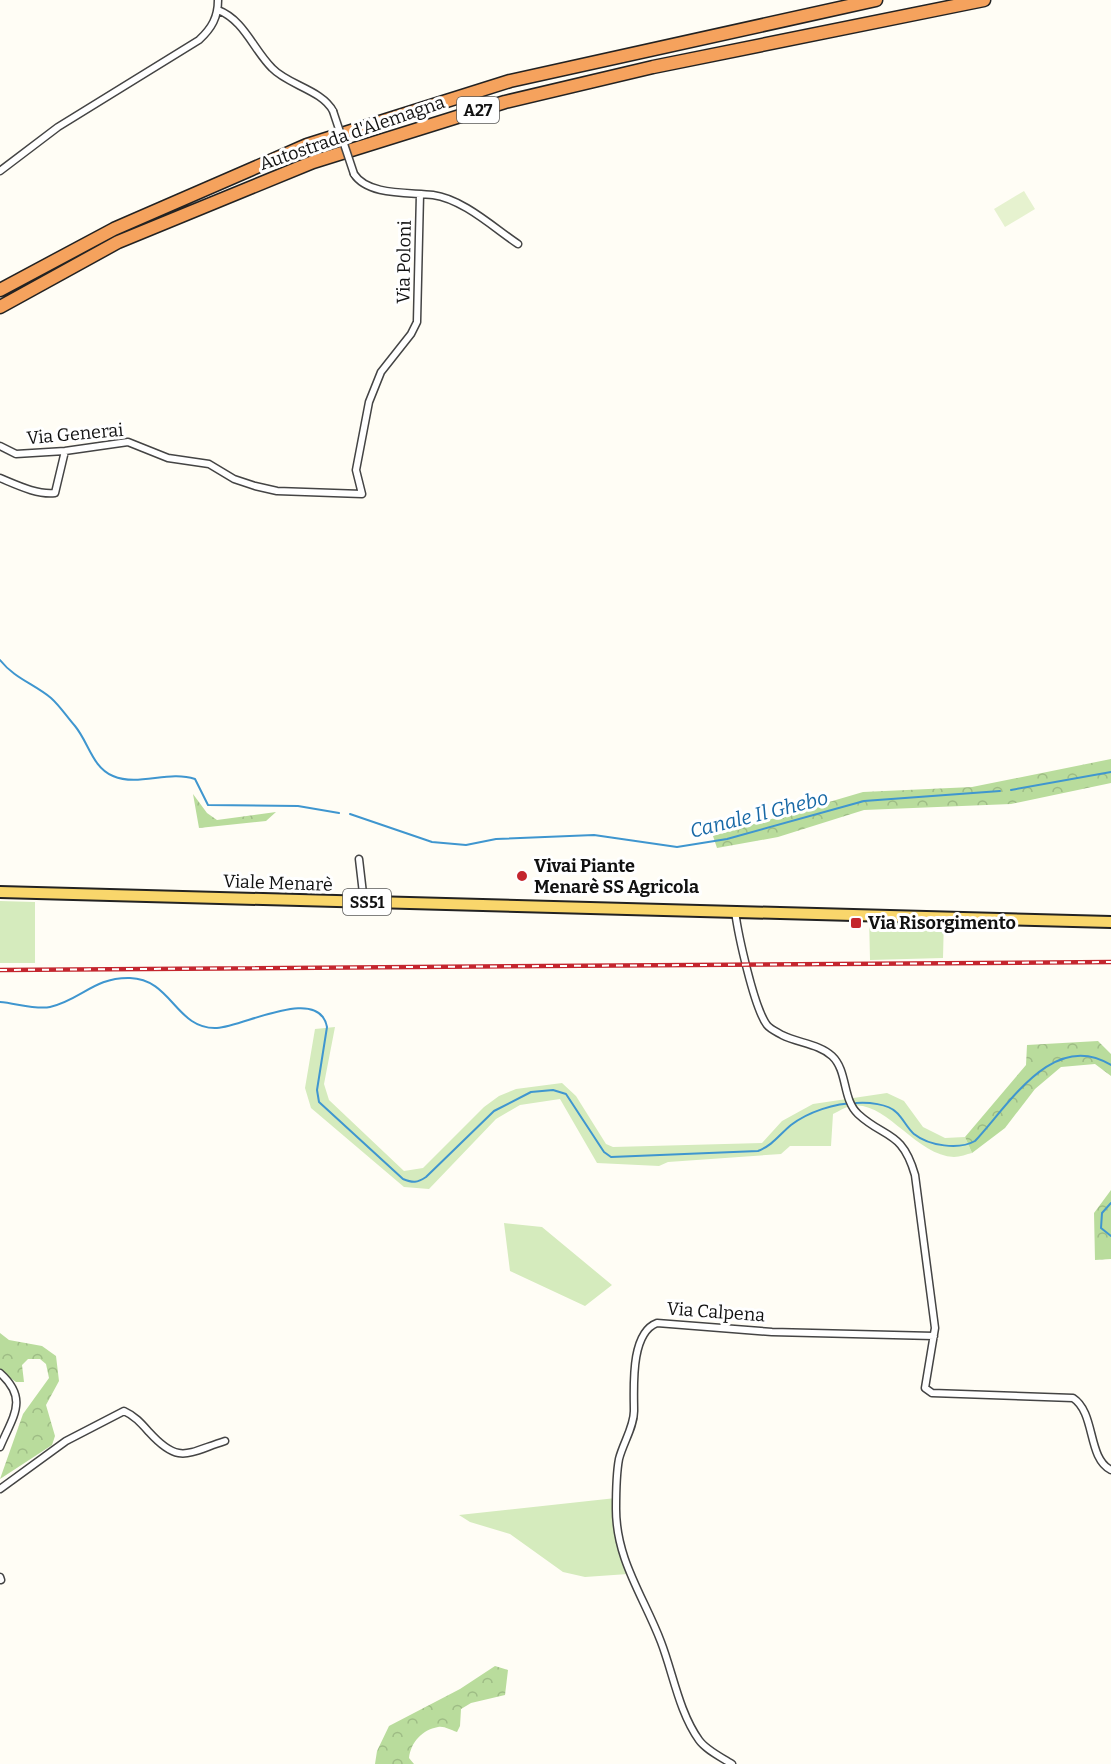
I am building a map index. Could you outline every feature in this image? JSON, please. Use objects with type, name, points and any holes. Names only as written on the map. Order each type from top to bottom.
[{"type":"highway","name":"Autostrada d'Alemagna","points":[[0,290],[114,229],[307,145],[510,81],[876,0]]},
{"type":"highway","name":"Autostrada d'Alemagna","points":[[0,307],[118,242],[324,158],[505,102],[664,64],[984,0]]},
{"type":"main road","name":"Viale Menarè","points":[[0,892],[735,911]]},
{"type":"main road","name":"SS51","points":[[735,911],[1111,922]]},
{"type":"street","points":[[0,171],[58,127],[199,40],[212,26],[218,10],[218,0]]},
{"type":"street","name":"Via Poloni","points":[[218,10],[233,18],[272,69],[326,102],[333,111],[354,174],[366,185],[452,201],[518,244]]},
{"type":"street","name":"Via Poloni","points":[[362,494],[356,470],[369,402],[381,372],[411,334],[417,322],[420,194]]},
{"type":"street","name":"Via Generai","points":[[0,446],[16,454],[65,451],[129,442],[168,458],[209,464],[234,479],[277,491],[362,494]]},
{"type":"street","points":[[0,478],[21,487],[48,494],[55,493],[65,451]]},
{"type":"street","points":[[358,859],[364,902]]},
{"type":"street","points":[[735,911],[741,949],[759,1010],[768,1026],[792,1040],[822,1049],[833,1057],[850,1103],[860,1116],[892,1135],[908,1155],[918,1196],[935,1328],[924,1382],[928,1391],[1073,1398],[1082,1407],[1101,1461],[1111,1470]]},
{"type":"street","name":"Via Calpena","points":[[732,1764],[699,1741],[674,1686],[660,1641],[628,1574],[621,1549],[616,1512],[616,1482],[619,1460],[633,1419],[636,1358],[645,1333],[651,1325],[657,1323],[772,1332],[934,1336]]},
{"type":"street","points":[[0,1372],[14,1388],[18,1402],[0,1447]]},
{"type":"street","points":[[0,1489],[66,1441],[124,1411],[133,1415],[170,1452],[183,1454],[225,1441]]},
{"type":"green space","points":[[1024,191],[1035,209],[1005,227],[994,209]]},
{"type":"green space","points":[[1111,759],[1111,783],[1011,804],[864,810],[778,837],[717,848],[713,836],[863,792],[972,787]]},
{"type":"green space","points":[[193,794],[207,813],[217,820],[276,812],[266,821],[199,828]]},
{"type":"green space","points":[[0,901],[35,902],[35,963],[0,963]]},
{"type":"green space","points":[[869,915],[944,917],[943,958],[870,960]]},
{"type":"green space","points":[[335,1027],[324,1084],[329,1100],[404,1171],[423,1168],[484,1107],[499,1096],[516,1089],[562,1083],[576,1096],[606,1144],[613,1147],[762,1143],[782,1121],[813,1104],[887,1093],[904,1101],[923,1127],[945,1138],[965,1137],[972,1153],[954,1157],[940,1154],[926,1147],[876,1111],[864,1106],[851,1106],[833,1114],[831,1146],[790,1146],[781,1154],[668,1162],[659,1166],[597,1163],[560,1099],[520,1105],[496,1119],[429,1189],[404,1187],[311,1108],[305,1088],[315,1029]]},
{"type":"green space","points":[[1098,1041],[1111,1054],[1111,1076],[1095,1064],[1061,1067],[1035,1089],[1005,1128],[972,1153],[965,1137],[1026,1065],[1027,1045]]},
{"type":"green space","points":[[1111,1190],[1111,1259],[1095,1260],[1094,1213]]},
{"type":"green space","points":[[504,1223],[542,1227],[612,1285],[585,1306],[510,1271]]},
{"type":"green space","points":[[0,1333],[9,1340],[42,1346],[56,1356],[59,1381],[46,1405],[55,1436],[52,1445],[0,1479],[23,1414],[49,1378],[46,1364],[40,1359],[28,1359],[22,1365],[24,1382],[16,1382],[0,1371]]},
{"type":"green space","points":[[616,1498],[616,1512],[628,1574],[585,1577],[563,1572],[510,1534],[470,1522],[459,1515]]},
{"type":"green space","points":[[495,1666],[508,1670],[505,1695],[471,1703],[461,1709],[460,1726],[457,1732],[441,1727],[422,1734],[410,1752],[409,1758],[414,1764],[375,1764],[377,1751],[389,1726],[460,1689]]},
{"type":"waterway","name":"Canale Il Ghebo","points":[[0,660],[11,672],[54,701],[80,733],[95,761],[113,776],[133,780],[174,776],[195,779],[208,805],[298,806],[339,813]]},
{"type":"waterway","name":"Canale Il Ghebo","points":[[1011,790],[1111,772]]},
{"type":"waterway","name":"Canale Il Ghebo","points":[[350,814],[432,842],[466,845],[496,839],[594,835],[677,847],[727,839],[864,801],[1000,791]]},
{"type":"waterway","points":[[0,1002],[50,1007],[61,1004],[107,981],[130,978],[156,987],[192,1021],[203,1026],[217,1028],[280,1011],[296,1008],[310,1009],[321,1015],[327,1027],[317,1090],[319,1102],[403,1179],[412,1182],[426,1177],[494,1111],[531,1092],[553,1090],[566,1094],[604,1152],[611,1157],[758,1151],[768,1146],[791,1125],[805,1116],[848,1103],[878,1104],[888,1107],[896,1112],[912,1132],[920,1138],[936,1144],[953,1146],[975,1141],[1018,1092],[1034,1076],[1051,1064],[1070,1057],[1090,1056],[1111,1065]]},
{"type":"waterway","points":[[1111,1203],[1102,1213],[1101,1228],[1111,1236]]},
{"type":"railway","points":[[0,970],[1111,962]]},
{"type":"place","name":"Vivai Piante Menarè SS Agricola","points":[[522,876]]},
{"type":"place","name":"Via Risorgimento","points":[[856,923]]}]
